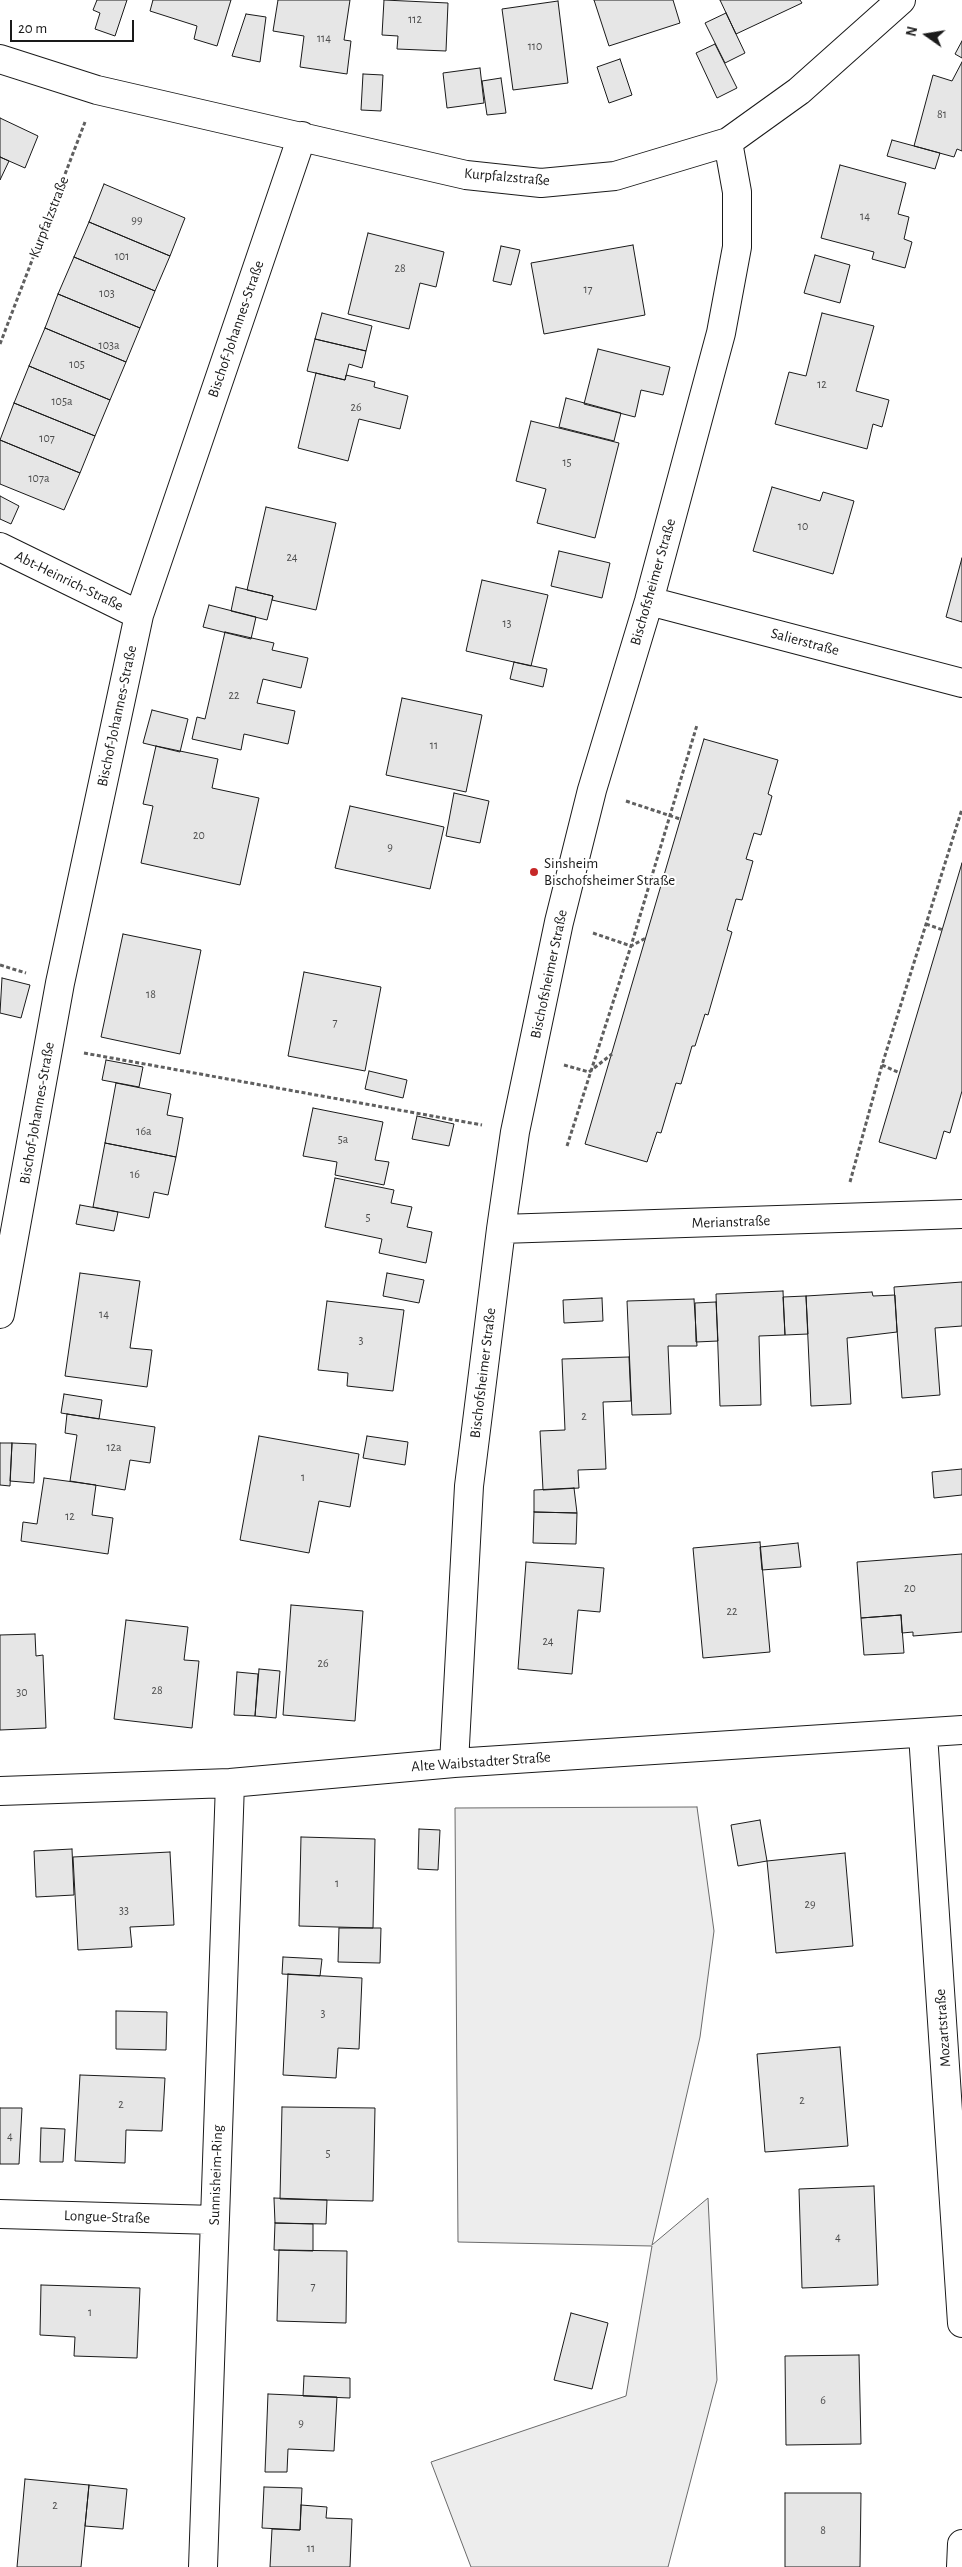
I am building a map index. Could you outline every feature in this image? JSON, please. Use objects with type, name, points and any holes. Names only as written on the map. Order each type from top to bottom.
[{"type":"street","name":"Kurpfalzstraße","points":[[0,59],[97,90],[466,175],[541,183],[614,176],[728,142],[799,91],[900,0]]},
{"type":"street","name":"Bischof-Johannes-Straße","points":[[0,1314],[62,974],[139,615],[302,136]]},
{"type":"street","name":"Bischofsheimer Straße","points":[[454,1763],[469,1486],[515,1132],[559,922],[592,790],[648,601],[721,333],[737,247],[737,192],[728,142]]},
{"type":"street","name":"Abt-Heinrich-Straße","points":[[0,546],[139,615]]},
{"type":"street","name":"Salierstraße","points":[[648,601],[962,683]]},
{"type":"street","name":"Merianstraße","points":[[501,1229],[962,1214]]},
{"type":"street","name":"Alte Waibstadter Straße","points":[[0,1791],[230,1784],[454,1763],[962,1730]]},
{"type":"street","name":"Mozartstraße","points":[[923,1734],[962,2300],[962,2324]]},
{"type":"street","name":"Sunnisheim-Ring","points":[[204,2567],[230,1784]]},
{"type":"street","name":"Longue-Straße","points":[[0,2214],[215,2220]]},
{"type":"street","points":[[961,2567],[962,2544]]},
{"type":"path","name":"Kurpfalzstraße","points":[[0,344],[97,90]]},
{"type":"path","points":[[567,1146],[589,1072],[631,946],[697,725]]},
{"type":"path","points":[[592,790],[680,819]]},
{"type":"path","points":[[839,1219],[882,1065],[962,809]]},
{"type":"path","points":[[559,922],[631,946],[646,938]]},
{"type":"path","points":[[926,924],[943,930]]},
{"type":"path","points":[[0,965],[16,970]]},
{"type":"path","points":[[50,1045],[515,1132]]},
{"type":"path","points":[[589,1072],[612,1054]]},
{"type":"path","points":[[531,1056],[589,1072]]},
{"type":"path","points":[[882,1065],[900,1073]]},
{"type":"shaded area","points":[[697,1807],[714,1931],[700,2037],[652,2245],[708,2198],[717,2380],[668,2567],[471,2567],[431,2462],[626,2396],[652,2246],[458,2242],[455,1808]]},
{"type":"building","points":[[97,0],[127,0],[115,36],[95,29],[100,13],[93,10]]},
{"type":"building","points":[[153,0],[231,0],[217,46],[194,39],[197,26],[150,11]]},
{"type":"building","points":[[278,0],[350,0],[344,40],[351,41],[347,74],[300,67],[304,36],[273,31]]},
{"type":"building","points":[[384,0],[448,3],[446,51],[397,49],[398,36],[382,35]]},
{"type":"building","points":[[594,0],[673,0],[680,23],[609,46]]},
{"type":"building","points":[[720,0],[800,0],[802,3],[736,34]]},
{"type":"building","points":[[558,1],[568,83],[513,90],[502,9]]},
{"type":"building","points":[[726,13],[745,53],[725,63],[705,23]]},
{"type":"building","points":[[246,14],[266,17],[260,62],[232,56]]},
{"type":"building","points":[[962,41],[962,58],[955,54]]},
{"type":"building","points":[[715,44],[737,88],[717,98],[696,53]]},
{"type":"building","points":[[620,59],[632,95],[609,103],[597,67]]},
{"type":"building","points":[[962,62],[962,151],[957,149],[954,157],[914,146],[933,75],[952,81]]},
{"type":"building","points":[[480,68],[484,103],[447,108],[443,73]]},
{"type":"building","points":[[363,74],[383,75],[381,111],[361,110]]},
{"type":"building","points":[[501,78],[506,113],[487,115],[482,81]]},
{"type":"building","points":[[0,118],[38,136],[25,168],[0,157]]},
{"type":"building","points":[[892,140],[940,153],[935,169],[887,156]]},
{"type":"building","points":[[0,157],[9,161],[0,180]]},
{"type":"building","points":[[840,165],[906,183],[898,214],[909,217],[904,239],[912,242],[905,268],[872,259],[874,252],[821,238]]},
{"type":"building","points":[[104,184],[185,218],[170,256],[89,222]]},
{"type":"building","points":[[89,222],[170,256],[155,291],[74,257]]},
{"type":"building","points":[[368,233],[444,252],[436,287],[420,283],[409,329],[348,314]]},
{"type":"building","points":[[633,245],[645,315],[544,334],[531,263]]},
{"type":"building","points":[[501,246],[520,250],[511,285],[493,281]]},
{"type":"building","points":[[815,255],[850,265],[840,303],[804,293]]},
{"type":"building","points":[[74,257],[155,291],[140,328],[58,294]]},
{"type":"building","points":[[58,294],[140,328],[126,362],[45,328]]},
{"type":"building","points":[[322,313],[372,326],[366,351],[315,339]]},
{"type":"building","points":[[822,313],[874,326],[856,391],[889,400],[882,427],[873,424],[867,449],[775,424],[789,372],[806,376]]},
{"type":"building","points":[[45,328],[126,362],[110,400],[29,366]]},
{"type":"building","points":[[315,339],[366,351],[362,368],[349,364],[345,380],[307,371]]},
{"type":"building","points":[[598,349],[670,367],[663,395],[641,390],[635,417],[584,404]]},
{"type":"building","points":[[29,366],[110,400],[95,436],[14,403]]},
{"type":"building","points":[[316,373],[345,380],[346,375],[375,382],[374,387],[408,396],[400,429],[359,419],[348,461],[298,448]]},
{"type":"building","points":[[566,398],[621,413],[614,441],[559,427]]},
{"type":"building","points":[[14,403],[95,436],[80,473],[0,440]]},
{"type":"building","points":[[531,421],[619,443],[595,538],[537,523],[546,489],[516,481]]},
{"type":"building","points":[[0,440],[80,473],[64,510],[0,484]]},
{"type":"building","points":[[772,487],[820,501],[823,492],[854,501],[833,574],[753,551]]},
{"type":"building","points":[[0,496],[19,506],[11,524],[0,519]]},
{"type":"building","points":[[266,507],[336,523],[316,610],[272,600],[273,596],[247,590]]},
{"type":"building","points":[[559,551],[610,563],[602,598],[551,586]]},
{"type":"building","points":[[962,558],[962,622],[946,617]]},
{"type":"building","points":[[482,580],[548,595],[531,666],[466,651]]},
{"type":"building","points":[[236,587],[273,596],[267,620],[231,611]]},
{"type":"building","points":[[209,605],[256,617],[251,639],[203,627]]},
{"type":"building","points":[[225,632],[274,643],[272,650],[308,658],[301,688],[263,679],[257,703],[295,711],[288,744],[244,734],[241,750],[192,739],[197,717],[205,719]]},
{"type":"building","points":[[514,662],[547,669],[543,687],[510,679]]},
{"type":"building","points":[[402,698],[482,715],[466,792],[386,775]]},
{"type":"building","points":[[152,710],[188,719],[180,752],[143,743]]},
{"type":"building","points":[[704,739],[778,760],[768,794],[772,796],[761,835],[754,833],[746,859],[753,861],[742,900],[736,899],[727,930],[732,932],[708,1015],[705,1014],[695,1046],[692,1046],[681,1084],[676,1083],[661,1133],[657,1132],[647,1162],[585,1144]]},
{"type":"building","points":[[156,746],[218,759],[212,788],[259,798],[240,885],[141,863],[153,806],[143,804]]},
{"type":"building","points":[[454,793],[489,801],[480,843],[446,836]]},
{"type":"building","points":[[350,806],[444,827],[430,889],[335,868]]},
{"type":"building","points":[[962,863],[962,1091],[950,1133],[944,1131],[936,1159],[879,1142]]},
{"type":"building","points":[[123,934],[201,950],[180,1054],[101,1037]]},
{"type":"building","points":[[304,972],[381,987],[365,1071],[288,1056]]},
{"type":"building","points":[[2,978],[30,985],[21,1018],[0,1013]]},
{"type":"building","points":[[106,1060],[143,1067],[139,1087],[102,1080]]},
{"type":"building","points":[[369,1071],[407,1080],[403,1098],[365,1089]]},
{"type":"building","points":[[116,1083],[171,1094],[167,1115],[183,1118],[176,1157],[105,1143]]},
{"type":"building","points":[[313,1108],[383,1122],[375,1160],[389,1162],[384,1185],[335,1175],[337,1162],[303,1156]]},
{"type":"building","points":[[417,1116],[454,1124],[449,1146],[412,1139]]},
{"type":"building","points":[[105,1143],[176,1157],[168,1195],[154,1192],[149,1218],[93,1207]]},
{"type":"building","points":[[335,1178],[394,1190],[391,1203],[412,1207],[407,1227],[432,1232],[426,1263],[379,1253],[382,1239],[325,1227]]},
{"type":"building","points":[[80,1205],[118,1212],[114,1231],[76,1224]]},
{"type":"building","points":[[80,1273],[140,1281],[130,1348],[152,1350],[147,1387],[65,1376]]},
{"type":"building","points":[[387,1273],[424,1280],[419,1303],[383,1296]]},
{"type":"building","points":[[962,1282],[962,1326],[935,1328],[940,1395],[902,1398],[894,1287]]},
{"type":"building","points":[[783,1291],[785,1335],[759,1336],[761,1405],[720,1406],[716,1294]]},
{"type":"building","points":[[872,1292],[873,1296],[895,1295],[897,1332],[847,1338],[851,1404],[811,1406],[806,1296]]},
{"type":"building","points":[[806,1296],[808,1334],[785,1335],[783,1297]]},
{"type":"building","points":[[602,1298],[603,1321],[564,1323],[563,1300]]},
{"type":"building","points":[[694,1299],[697,1346],[668,1346],[671,1414],[632,1415],[627,1301]]},
{"type":"building","points":[[327,1301],[404,1310],[393,1391],[347,1386],[348,1373],[318,1370]]},
{"type":"building","points":[[716,1302],[718,1341],[696,1342],[695,1303]]},
{"type":"building","points":[[629,1357],[631,1401],[603,1402],[606,1469],[578,1470],[579,1488],[543,1490],[540,1431],[565,1430],[562,1359]]},
{"type":"building","points":[[64,1394],[102,1400],[99,1419],[61,1413]]},
{"type":"building","points":[[67,1414],[155,1427],[150,1463],[130,1460],[125,1490],[70,1481],[77,1435],[65,1433]]},
{"type":"building","points":[[259,1436],[359,1454],[350,1507],[319,1501],[309,1553],[240,1540]]},
{"type":"building","points":[[367,1436],[408,1442],[405,1465],[363,1458]]},
{"type":"building","points":[[0,1443],[12,1443],[10,1486],[0,1485]]},
{"type":"building","points":[[12,1443],[36,1444],[34,1483],[10,1481]]},
{"type":"building","points":[[962,1469],[962,1495],[934,1498],[932,1472]]},
{"type":"building","points":[[44,1478],[96,1485],[92,1515],[113,1518],[108,1554],[21,1541],[23,1522],[37,1524]]},
{"type":"building","points":[[574,1488],[577,1513],[534,1512],[534,1490]]},
{"type":"building","points":[[534,1512],[577,1513],[576,1544],[533,1543]]},
{"type":"building","points":[[760,1542],[770,1652],[703,1658],[693,1548]]},
{"type":"building","points":[[798,1543],[801,1567],[762,1570],[760,1547]]},
{"type":"building","points":[[962,1554],[962,1632],[913,1636],[913,1632],[902,1633],[901,1615],[861,1618],[857,1562]]},
{"type":"building","points":[[526,1562],[604,1568],[600,1612],[578,1610],[572,1674],[518,1669]]},
{"type":"building","points":[[291,1605],[363,1611],[355,1721],[283,1715]]},
{"type":"building","points":[[901,1615],[904,1653],[864,1655],[861,1618]]},
{"type":"building","points":[[126,1620],[188,1627],[184,1660],[199,1661],[192,1728],[114,1719]]},
{"type":"building","points":[[35,1634],[36,1656],[43,1655],[46,1728],[0,1730],[0,1635]]},
{"type":"building","points":[[259,1669],[280,1671],[276,1718],[255,1716]]},
{"type":"building","points":[[237,1672],[258,1674],[255,1716],[234,1715]]},
{"type":"building","points":[[760,1820],[767,1861],[738,1866],[731,1825]]},
{"type":"building","points":[[419,1829],[440,1830],[438,1870],[418,1869]]},
{"type":"building","points":[[301,1837],[375,1839],[373,1928],[299,1926]]},
{"type":"building","points":[[72,1849],[74,1895],[36,1897],[34,1851]]},
{"type":"building","points":[[170,1852],[174,1925],[130,1927],[132,1947],[78,1950],[73,1857]]},
{"type":"building","points":[[845,1853],[853,1946],[776,1953],[767,1861]]},
{"type":"building","points":[[339,1928],[381,1928],[380,1963],[338,1962]]},
{"type":"building","points":[[283,1957],[322,1959],[320,1976],[282,1974]]},
{"type":"building","points":[[288,1974],[362,1978],[359,2049],[338,2048],[336,2078],[283,2075]]},
{"type":"building","points":[[116,2011],[167,2012],[166,2050],[116,2049]]},
{"type":"building","points":[[840,2047],[848,2146],[765,2152],[757,2054]]},
{"type":"building","points":[[80,2075],[165,2078],[162,2131],[126,2130],[125,2163],[75,2161]]},
{"type":"building","points":[[282,2107],[375,2108],[373,2201],[280,2199]]},
{"type":"building","points":[[0,2108],[22,2108],[19,2164],[0,2164]]},
{"type":"building","points":[[41,2128],[65,2129],[63,2162],[40,2162]]},
{"type":"building","points":[[874,2186],[878,2285],[802,2288],[799,2189]]},
{"type":"building","points":[[274,2198],[327,2200],[326,2224],[275,2223]]},
{"type":"building","points":[[275,2223],[313,2224],[313,2251],[274,2250]]},
{"type":"building","points":[[279,2250],[347,2251],[346,2323],[277,2321]]},
{"type":"building","points":[[41,2285],[140,2288],[137,2358],[74,2356],[75,2337],[40,2335]]},
{"type":"building","points":[[571,2313],[608,2323],[592,2389],[554,2380]]},
{"type":"building","points":[[859,2355],[861,2444],[786,2445],[785,2356]]},
{"type":"building","points":[[304,2376],[350,2378],[350,2398],[303,2396]]},
{"type":"building","points":[[268,2394],[337,2397],[334,2451],[288,2449],[287,2472],[265,2472]]},
{"type":"building","points":[[25,2479],[89,2485],[81,2567],[17,2567]]},
{"type":"building","points":[[89,2485],[127,2489],[123,2529],[85,2526]]},
{"type":"building","points":[[264,2487],[302,2488],[300,2530],[262,2528]]},
{"type":"building","points":[[785,2493],[861,2493],[860,2567],[785,2567]]},
{"type":"building","points":[[301,2505],[327,2507],[326,2518],[352,2519],[350,2567],[270,2567],[272,2529],[300,2530]]},
{"type":"place","name":"Sinsheim Bischofsheimer Straße","points":[[534,872]]}]
